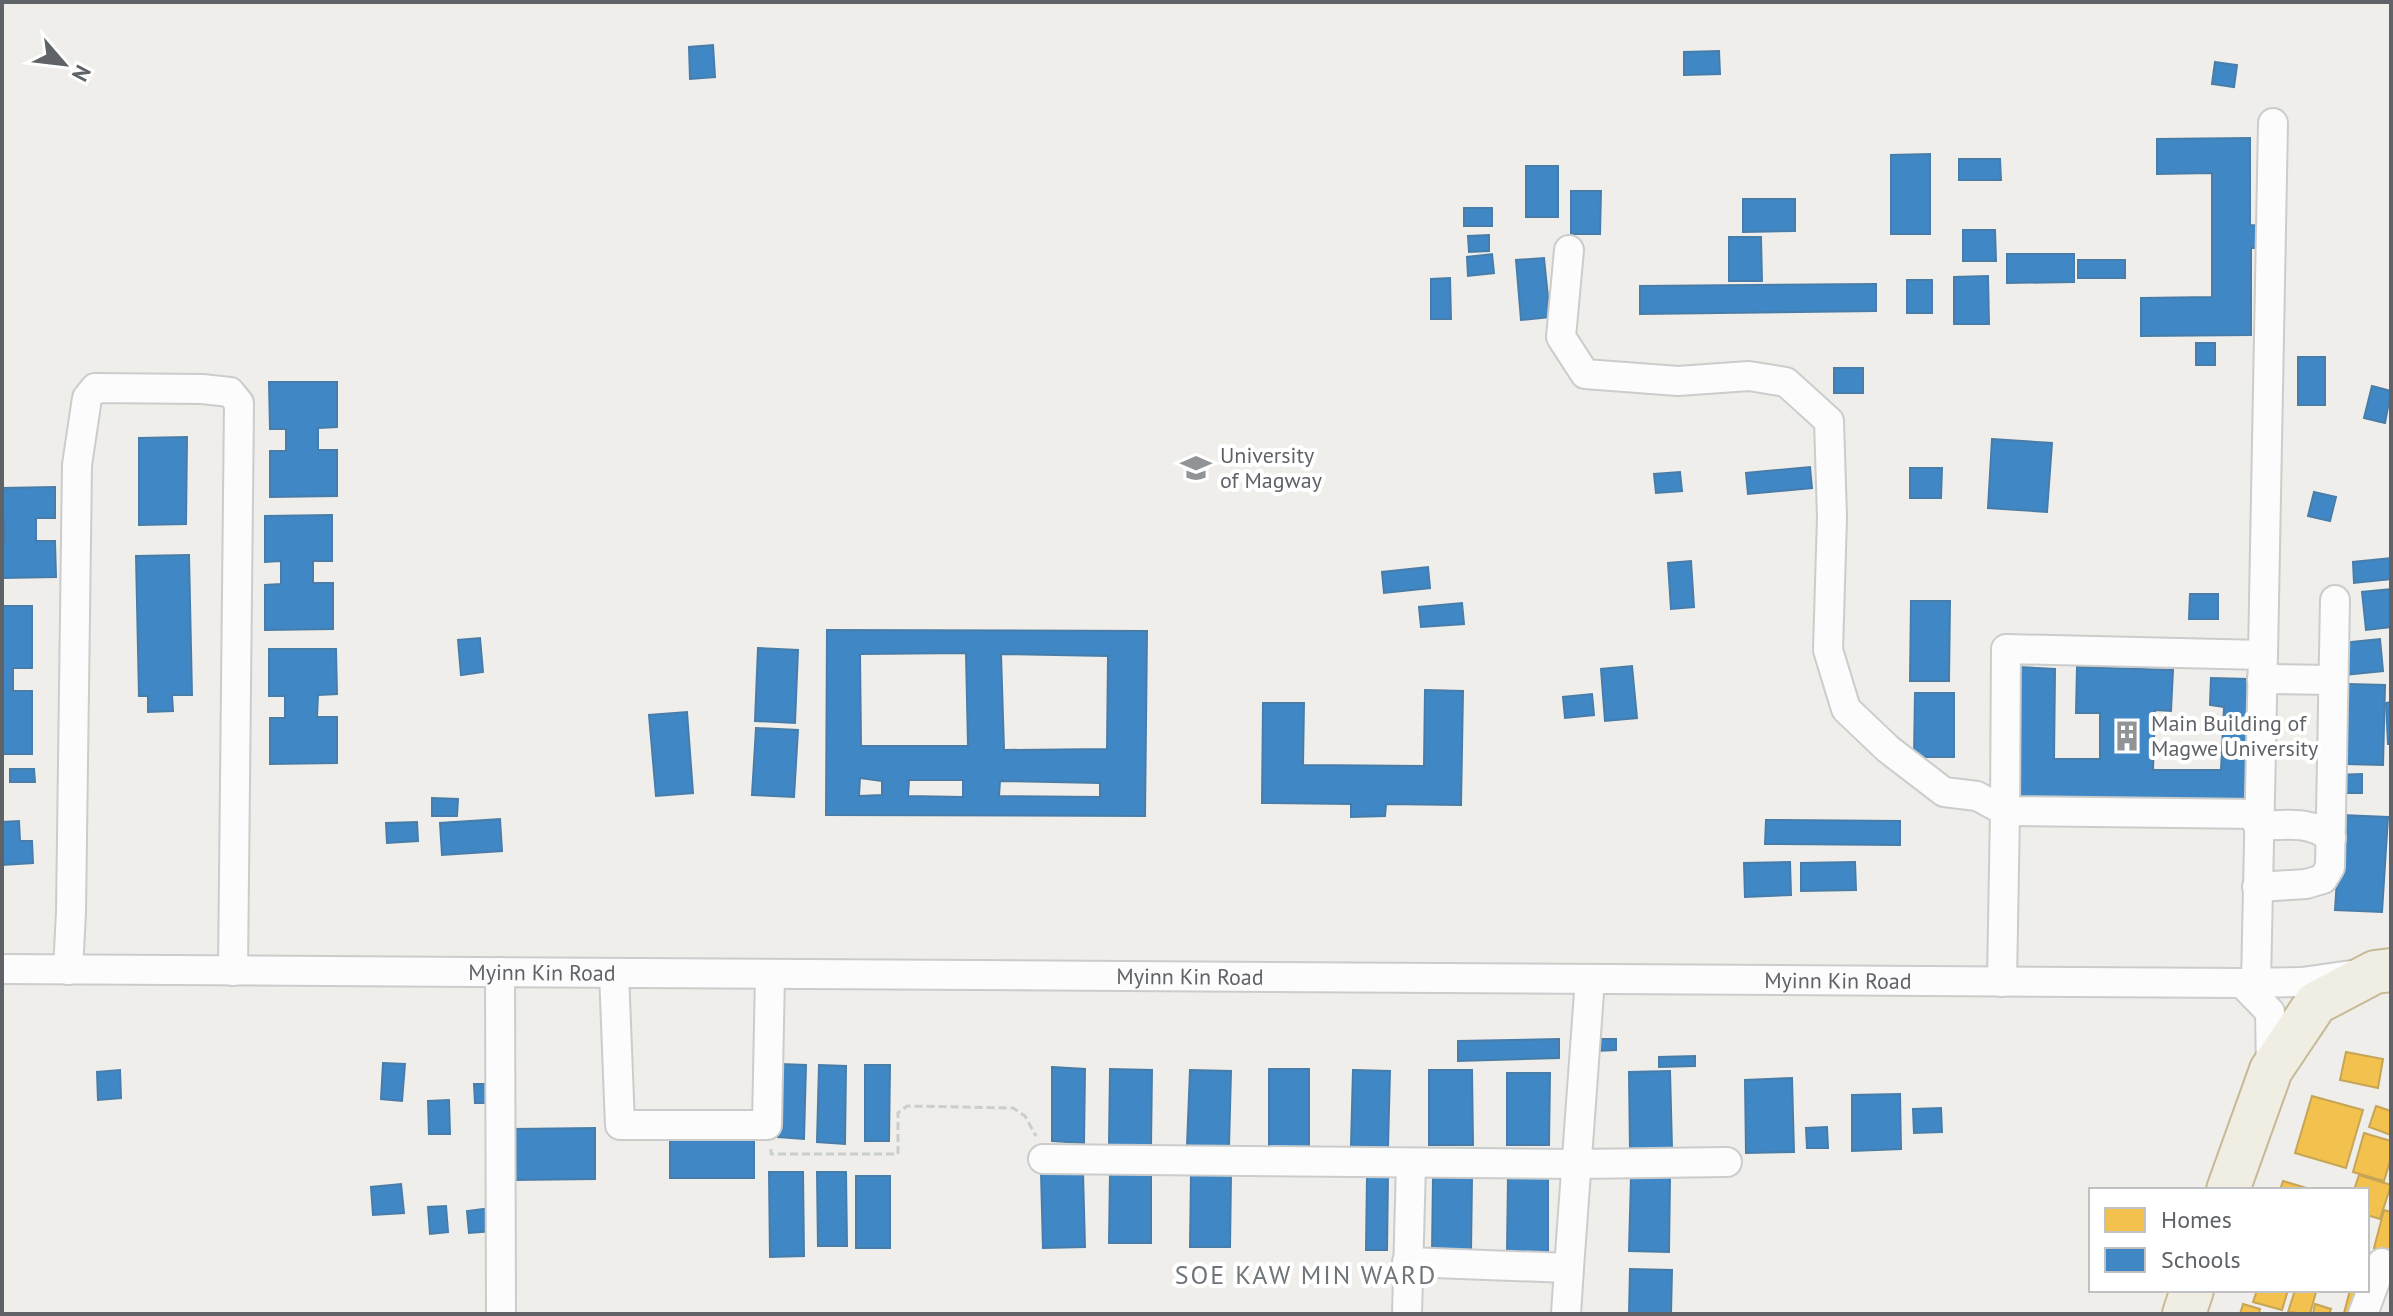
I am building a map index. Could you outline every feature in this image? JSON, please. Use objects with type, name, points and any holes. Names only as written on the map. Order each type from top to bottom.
[{"type":"highway","points":[[2229,1188],[2271,1070],[2316,1003],[2383,971]]},
{"type":"highway","points":[[2184,1314],[2191,1292]]},
{"type":"street","points":[[2271,1070],[2270,1012],[2249,983],[2257,887],[2273,123]]},
{"type":"street","points":[[1569,250],[1561,337],[1585,374],[1678,381],[1749,376],[1786,382],[1829,421],[1832,517],[1828,650],[1846,709],[1888,749],[1944,792],[1977,796],[2005,811],[2258,820],[2309,825],[2320,828],[2331,838]]},
{"type":"street","points":[[68,970],[77,465],[87,398],[95,388],[202,389],[230,392],[239,403],[233,971]]},
{"type":"street","points":[[2257,887],[2306,884],[2323,879],[2330,867],[2335,600]]},
{"type":"street","points":[[2002,982],[2006,649],[2262,667],[2333,680]]},
{"type":"street","name":"Myinn Kin Road","points":[[2,969],[2249,983],[2302,982],[2383,971]]},
{"type":"street","points":[[500,972],[501,1314]]},
{"type":"street","points":[[614,973],[620,1125],[767,1125],[770,974]]},
{"type":"street","points":[[1566,1314],[1590,979]]},
{"type":"street","points":[[1043,1159],[1577,1164],[1727,1162]]},
{"type":"street","points":[[1407,1314],[1411,1163]]},
{"type":"street","points":[[1407,1262],[1569,1268]]},
{"type":"street","points":[[2363,1314],[2382,1263]]},
{"type":"path","points":[[767,1125],[771,1154],[898,1154],[898,1113],[907,1106],[1013,1108],[1025,1116],[1035,1130],[1043,1159]]},
{"type":"building: Homes","points":[[2346,1052],[2383,1059],[2378,1088],[2340,1080]]},
{"type":"building: Homes","points":[[2312,1096],[2363,1110],[2346,1168],[2295,1153]]},
{"type":"building: Homes","points":[[2376,1106],[2391,1111],[2391,1135],[2369,1127]]},
{"type":"building: Homes","points":[[2364,1133],[2391,1141],[2391,1158],[2384,1181],[2353,1172]]},
{"type":"building: Homes","points":[[2359,1175],[2391,1185],[2380,1219],[2369,1216],[2369,1188],[2355,1188]]},
{"type":"building: Homes","points":[[2283,1181],[2306,1188],[2281,1188]]},
{"type":"building: Homes","points":[[2384,1210],[2391,1212],[2391,1253],[2374,1248]]},
{"type":"building: Homes","points":[[2256,1292],[2287,1292],[2282,1310],[2253,1302]]},
{"type":"building: Homes","points":[[2294,1292],[2316,1292],[2310,1314],[2288,1312]]},
{"type":"building: Homes","points":[[2349,1292],[2367,1292],[2362,1314],[2344,1313]]},
{"type":"building: Homes","points":[[2243,1304],[2260,1309],[2259,1314],[2240,1314]]},
{"type":"building: Homes","points":[[2315,1304],[2331,1309],[2329,1314],[2313,1314]]},
{"type":"building: Schools","points":[[713,45],[715,77],[690,79],[689,47]]},
{"type":"building: Schools","points":[[1719,51],[1720,74],[1684,75],[1684,52]]},
{"type":"building: Schools","points":[[2215,62],[2237,65],[2234,87],[2212,84]]},
{"type":"building: Schools","points":[[2250,138],[2250,225],[2265,226],[2265,248],[2251,248],[2251,335],[2141,336],[2141,298],[2212,297],[2212,173],[2157,174],[2157,139]]},
{"type":"building: Schools","points":[[1930,154],[1930,234],[1891,234],[1891,155]]},
{"type":"building: Schools","points":[[1959,159],[2000,159],[2001,180],[1959,180]]},
{"type":"building: Schools","points":[[1526,166],[1558,166],[1558,217],[1526,217]]},
{"type":"building: Schools","points":[[1571,191],[1601,191],[1600,234],[1571,234]]},
{"type":"building: Schools","points":[[1743,199],[1795,199],[1795,231],[1743,232]]},
{"type":"building: Schools","points":[[1464,208],[1492,208],[1492,226],[1464,226]]},
{"type":"building: Schools","points":[[1963,230],[1995,230],[1996,261],[1963,261]]},
{"type":"building: Schools","points":[[1489,235],[1489,251],[1469,252],[1468,236]]},
{"type":"building: Schools","points":[[1729,237],[1761,237],[1762,281],[1729,281]]},
{"type":"building: Schools","points":[[1492,254],[1494,273],[1468,276],[1467,257]]},
{"type":"building: Schools","points":[[2007,254],[2074,254],[2074,282],[2007,283]]},
{"type":"building: Schools","points":[[1544,258],[1550,317],[1521,320],[1516,260]]},
{"type":"building: Schools","points":[[2078,260],[2125,260],[2125,278],[2078,278]]},
{"type":"building: Schools","points":[[1988,276],[1989,324],[1954,324],[1954,277]]},
{"type":"building: Schools","points":[[1450,278],[1451,319],[1431,319],[1431,279]]},
{"type":"building: Schools","points":[[1907,280],[1932,280],[1932,313],[1907,313]]},
{"type":"building: Schools","points":[[1876,284],[1876,311],[1640,314],[1640,286]]},
{"type":"building: Schools","points":[[2196,343],[2215,343],[2215,365],[2196,365]]},
{"type":"building: Schools","points":[[2298,357],[2325,357],[2325,405],[2298,405]]},
{"type":"building: Schools","points":[[1834,368],[1863,368],[1863,393],[1834,393]]},
{"type":"building: Schools","points":[[269,382],[337,382],[337,427],[318,428],[318,450],[337,450],[337,496],[270,497],[270,451],[286,451],[286,429],[270,429]]},
{"type":"building: Schools","points":[[2372,386],[2391,391],[2385,423],[2364,418]]},
{"type":"building: Schools","points":[[187,437],[186,524],[139,525],[139,438]]},
{"type":"building: Schools","points":[[1992,439],[2052,443],[2047,512],[1988,508]]},
{"type":"building: Schools","points":[[1810,467],[1812,488],[1748,494],[1746,473]]},
{"type":"building: Schools","points":[[1910,468],[1942,468],[1941,498],[1910,498]]},
{"type":"building: Schools","points":[[1680,472],[1682,491],[1656,493],[1654,474]]},
{"type":"building: Schools","points":[[55,487],[55,518],[36,518],[36,541],[55,541],[56,577],[2,578],[2,488]]},
{"type":"building: Schools","points":[[2314,492],[2336,497],[2330,521],[2308,516]]},
{"type":"building: Schools","points":[[332,515],[332,561],[313,561],[313,583],[333,583],[333,629],[265,630],[265,585],[281,584],[281,561],[265,562],[265,516]]},
{"type":"building: Schools","points":[[189,555],[192,695],[172,695],[173,711],[148,712],[148,696],[139,696],[136,556]]},
{"type":"building: Schools","points":[[2391,558],[2391,579],[2354,583],[2353,562]]},
{"type":"building: Schools","points":[[1691,561],[1694,607],[1671,609],[1668,563]]},
{"type":"building: Schools","points":[[1428,567],[1430,588],[1384,593],[1382,572]]},
{"type":"building: Schools","points":[[2391,589],[2391,627],[2366,630],[2362,592]]},
{"type":"building: Schools","points":[[2190,594],[2218,594],[2218,619],[2189,619]]},
{"type":"building: Schools","points":[[1911,601],[1950,601],[1949,681],[1910,681]]},
{"type":"building: Schools","points":[[1462,603],[1464,624],[1421,627],[1419,607]]},
{"type":"building: Schools","points":[[2,606],[32,606],[32,668],[13,668],[13,691],[32,691],[32,754],[2,754]]},
{"type":"building: Schools","points":[[827,630],[1147,631],[1145,816],[826,815]],"holes":[[[966,653],[968,746],[861,746],[860,654]],[[1001,654],[1108,656],[1107,749],[1004,750]],[[860,778],[882,781],[882,795],[859,796]],[[909,780],[963,780],[963,797],[908,796]],[[1000,781],[1100,783],[1100,797],[999,796]]]},
{"type":"building: Schools","points":[[480,638],[483,672],[461,675],[458,640]]},
{"type":"building: Schools","points":[[2380,639],[2383,671],[2345,675],[2342,643]]},
{"type":"building: Schools","points":[[758,648],[798,650],[795,723],[755,721]]},
{"type":"building: Schools","points":[[269,649],[336,649],[337,694],[318,695],[317,717],[337,717],[337,763],[270,764],[270,718],[285,718],[285,696],[269,696]]},
{"type":"building: Schools","points":[[1632,666],[1637,718],[1605,721],[1601,669]]},
{"type":"building: Schools","name":"Main Building of Magwe University","points":[[2018,667],[2055,669],[2054,759],[2100,759],[2100,713],[2076,713],[2077,667],[2173,670],[2171,711],[2155,710],[2153,770],[2221,770],[2224,707],[2210,705],[2211,678],[2249,679],[2247,803],[2015,800]]},
{"type":"building: Schools","points":[[2348,684],[2385,685],[2383,765],[2345,764]]},
{"type":"building: Schools","points":[[1425,690],[1463,691],[1461,805],[1386,804],[1385,816],[1351,817],[1351,804],[1262,803],[1263,703],[1304,703],[1303,765],[1424,766]]},
{"type":"building: Schools","points":[[1915,693],[1954,693],[1954,757],[1914,757]]},
{"type":"building: Schools","points":[[1592,694],[1594,715],[1565,718],[1563,697]]},
{"type":"building: Schools","points":[[2391,702],[2391,744],[2388,744],[2386,703]]},
{"type":"building: Schools","points":[[687,712],[693,793],[656,796],[649,715]]},
{"type":"building: Schools","points":[[756,728],[798,730],[794,797],[752,795]]},
{"type":"building: Schools","points":[[10,769],[34,769],[35,782],[10,782]]},
{"type":"building: Schools","points":[[2362,774],[2362,793],[2334,793],[2333,775]]},
{"type":"building: Schools","points":[[432,798],[458,799],[457,816],[432,816]]},
{"type":"building: Schools","points":[[2341,815],[2388,817],[2382,912],[2335,910]]},
{"type":"building: Schools","points":[[500,819],[502,851],[442,855],[440,823]]},
{"type":"building: Schools","points":[[1766,820],[1900,821],[1900,845],[1765,844]]},
{"type":"building: Schools","points":[[19,821],[20,841],[32,841],[33,863],[2,865],[2,822]]},
{"type":"building: Schools","points":[[417,822],[418,841],[387,843],[386,823]]},
{"type":"building: Schools","points":[[1790,862],[1791,895],[1745,897],[1744,863]]},
{"type":"building: Schools","points":[[1855,862],[1856,890],[1801,891],[1801,863]]},
{"type":"building: Schools","points":[[1559,1039],[1559,1058],[1458,1061],[1458,1041]]},
{"type":"building: Schools","points":[[1596,1039],[1616,1039],[1616,1050],[1596,1051]]},
{"type":"building: Schools","points":[[1695,1056],[1695,1066],[1659,1067],[1659,1057]]},
{"type":"building: Schools","points":[[383,1063],[405,1064],[402,1101],[381,1099]]},
{"type":"building: Schools","points":[[780,1064],[806,1065],[804,1139],[778,1137]]},
{"type":"building: Schools","points":[[819,1065],[846,1066],[845,1144],[817,1142]]},
{"type":"building: Schools","points":[[865,1065],[890,1065],[889,1141],[865,1141]]},
{"type":"building: Schools","points":[[1052,1067],[1085,1069],[1084,1143],[1052,1141]]},
{"type":"building: Schools","points":[[1110,1069],[1152,1070],[1151,1146],[1109,1145]]},
{"type":"building: Schools","points":[[1269,1069],[1309,1069],[1309,1148],[1269,1148]]},
{"type":"building: Schools","points":[[120,1070],[121,1098],[98,1100],[97,1072]]},
{"type":"building: Schools","points":[[1190,1070],[1231,1071],[1229,1147],[1187,1146]]},
{"type":"building: Schools","points":[[1353,1070],[1390,1071],[1388,1147],[1351,1146]]},
{"type":"building: Schools","points":[[1429,1070],[1472,1070],[1473,1145],[1429,1145]]},
{"type":"building: Schools","points":[[1670,1071],[1672,1148],[1630,1149],[1629,1072]]},
{"type":"building: Schools","points":[[1507,1073],[1550,1073],[1549,1145],[1507,1145]]},
{"type":"building: Schools","points":[[1792,1078],[1794,1152],[1746,1153],[1745,1080]]},
{"type":"building: Schools","points":[[474,1084],[495,1084],[495,1103],[475,1103]]},
{"type":"building: Schools","points":[[1900,1094],[1901,1149],[1852,1151],[1852,1095]]},
{"type":"building: Schools","points":[[449,1100],[450,1134],[429,1134],[428,1101]]},
{"type":"building: Schools","points":[[1941,1108],[1942,1132],[1914,1133],[1913,1109]]},
{"type":"building: Schools","points":[[1827,1127],[1828,1148],[1807,1148],[1806,1128]]},
{"type":"building: Schools","points":[[595,1128],[595,1179],[513,1180],[513,1129]]},
{"type":"building: Schools","points":[[670,1130],[754,1130],[754,1178],[670,1178]]},
{"type":"building: Schools","points":[[769,1172],[803,1172],[804,1256],[770,1257]]},
{"type":"building: Schools","points":[[817,1172],[846,1172],[847,1246],[818,1246]]},
{"type":"building: Schools","points":[[1083,1172],[1085,1247],[1043,1248],[1041,1173]]},
{"type":"building: Schools","points":[[1110,1172],[1151,1172],[1151,1243],[1109,1243]]},
{"type":"building: Schools","points":[[1191,1174],[1231,1174],[1230,1247],[1190,1247]]},
{"type":"building: Schools","points":[[856,1176],[890,1176],[890,1248],[856,1248]]},
{"type":"building: Schools","points":[[1367,1176],[1388,1176],[1387,1250],[1366,1250]]},
{"type":"building: Schools","points":[[1508,1177],[1548,1177],[1548,1252],[1507,1252]]},
{"type":"building: Schools","points":[[1631,1177],[1670,1177],[1669,1252],[1629,1251]]},
{"type":"building: Schools","points":[[1433,1178],[1472,1178],[1471,1252],[1432,1252]]},
{"type":"building: Schools","points":[[401,1184],[404,1213],[373,1215],[371,1187]]},
{"type":"building: Schools","points":[[446,1206],[448,1232],[430,1234],[428,1207]]},
{"type":"building: Schools","points":[[490,1208],[493,1231],[469,1233],[467,1211]]},
{"type":"building: Schools","points":[[1630,1269],[1672,1270],[1671,1314],[1629,1314]]},
{"type":"place","name":"University of Magway","points":[[1196,468]]},
{"type":"place","name":"Main Building of Magwe University","points":[[2127,736]]},
{"type":"district","name":"SOE KAW MIN WARD","points":[[1306,1274]]}]
